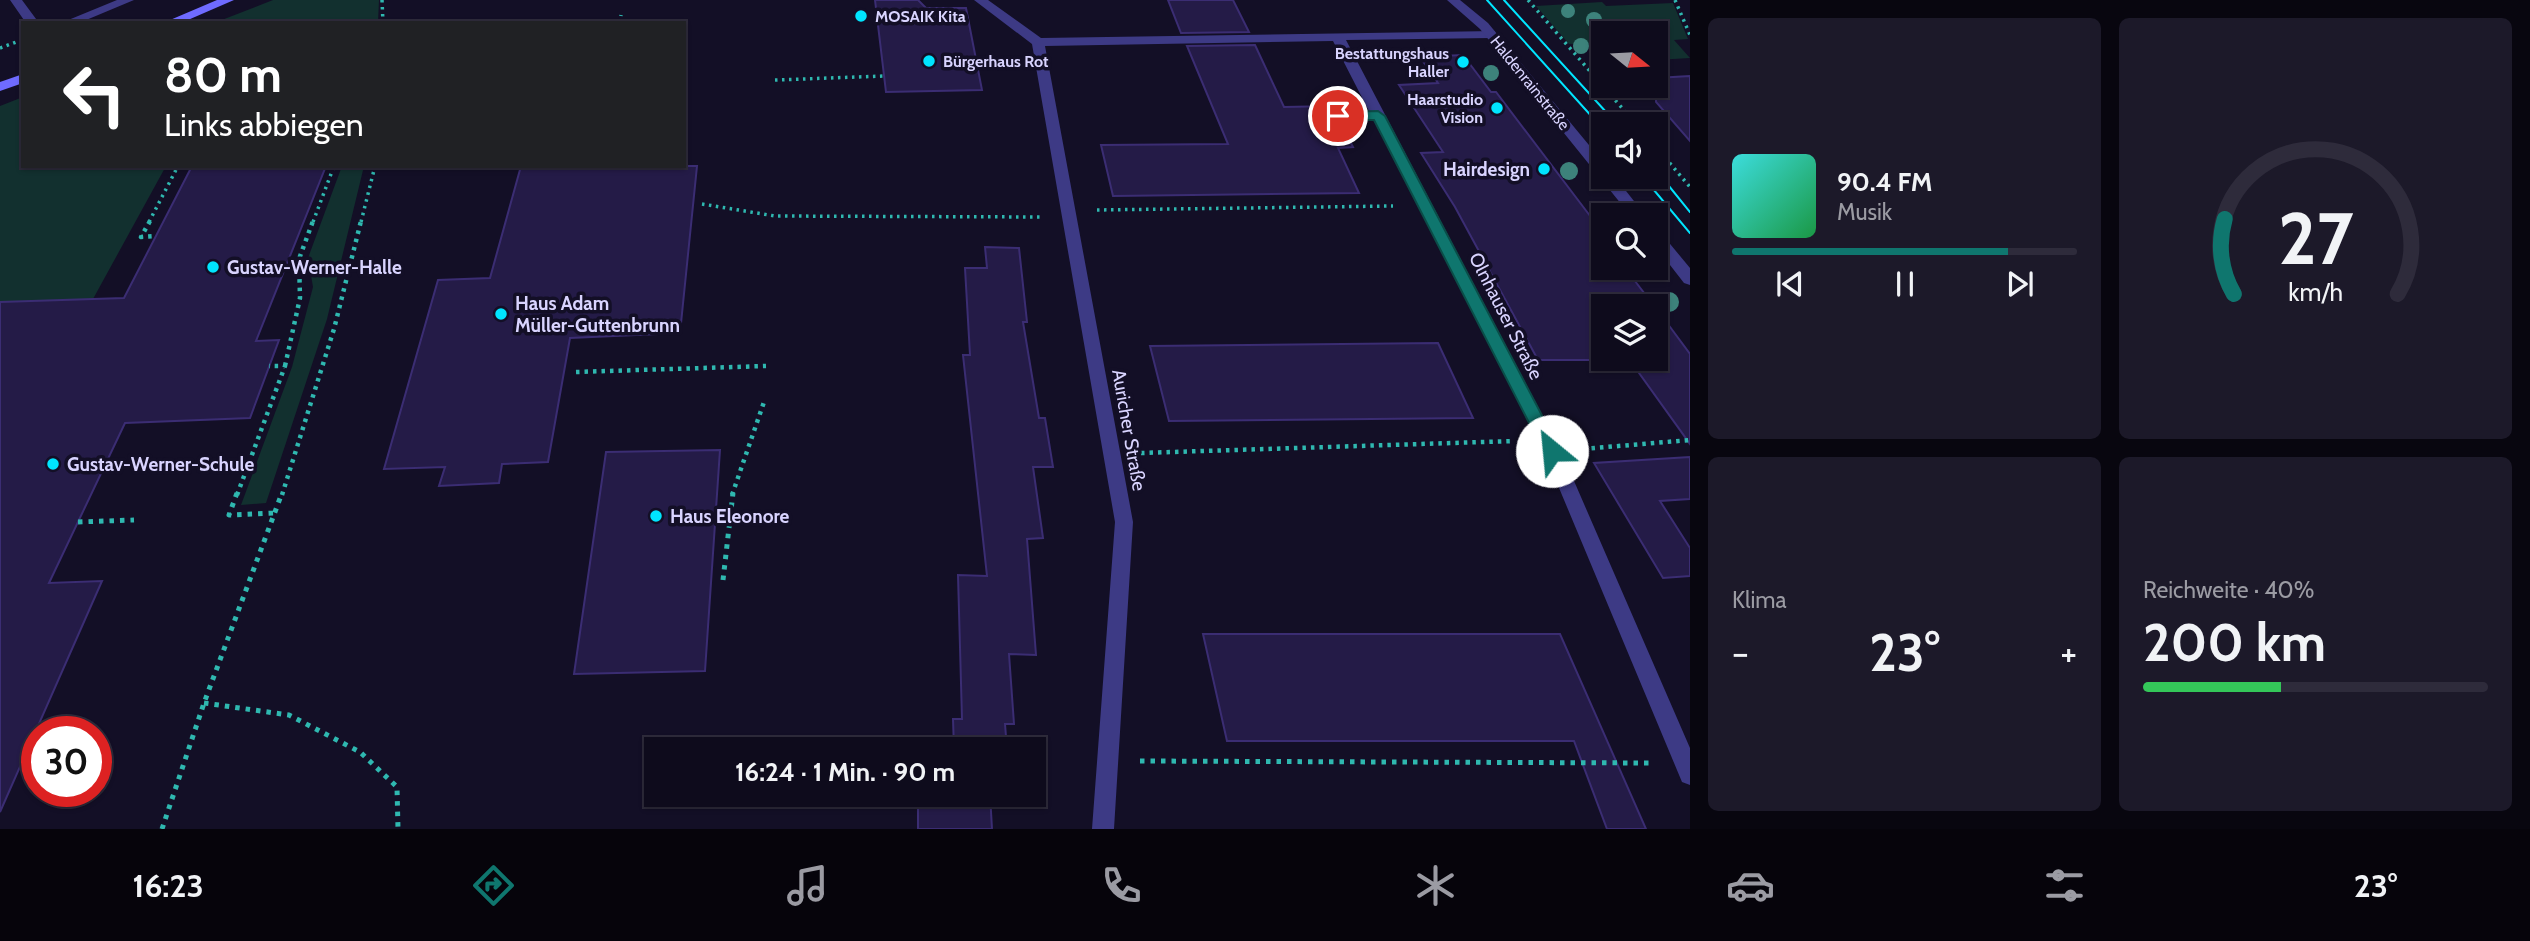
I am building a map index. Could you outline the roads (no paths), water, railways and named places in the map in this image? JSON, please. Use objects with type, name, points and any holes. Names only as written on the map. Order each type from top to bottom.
[{"type":"main road","points":[[174,21],[228,0]]},
{"type":"main road","points":[[0,87],[21,79]]},
{"type":"street","points":[[16,0],[32,21]]},
{"type":"street","points":[[72,21],[128,0]]},
{"type":"street","points":[[980,0],[1038,42],[1338,38],[1488,30]]},
{"type":"street","name":"Haldenrainstraße","points":[[1453,0],[1488,30],[1591,157]]},
{"type":"street","name":"Haldenrainstraße","points":[[1473,0],[1488,30]]},
{"type":"street","name":"Olnhauser Straße","points":[[1338,38],[1552,451],[1690,774]]},
{"type":"street","name":"Auricher Straße","points":[[1038,42],[1124,523],[1103,829]]},
{"type":"street","points":[[1338,116],[1378,116]]},
{"type":"street","points":[[1617,189],[1628,203]]},
{"type":"street","points":[[1668,252],[1690,279]]},
{"type":"tram line","points":[[1487,0],[1591,116]]},
{"type":"tram line","points":[[1504,0],[1606,112]]},
{"type":"tram line","points":[[1668,185],[1690,212]]},
{"type":"tram line","points":[[1653,189],[1690,233]]},
{"type":"place","name":"MOSAIK Kita","points":[[861,16]]},
{"type":"place","name":"Bürgerhaus Rot","points":[[929,61]]},
{"type":"place","name":"Bestattungshaus Haller","points":[[1463,62]]},
{"type":"place","name":"Haarstudio Vision","points":[[1497,108]]},
{"type":"place","name":"Hairdesign","points":[[1544,169]]},
{"type":"place","name":"Gustav-Werner-Halle","points":[[213,267]]},
{"type":"place","name":"Haus Adam Müller-Guttenbrunn","points":[[501,314]]},
{"type":"place","name":"Gustav-Werner-Schule","points":[[53,464]]},
{"type":"place","name":"Haus Eleonore","points":[[656,516]]}]
